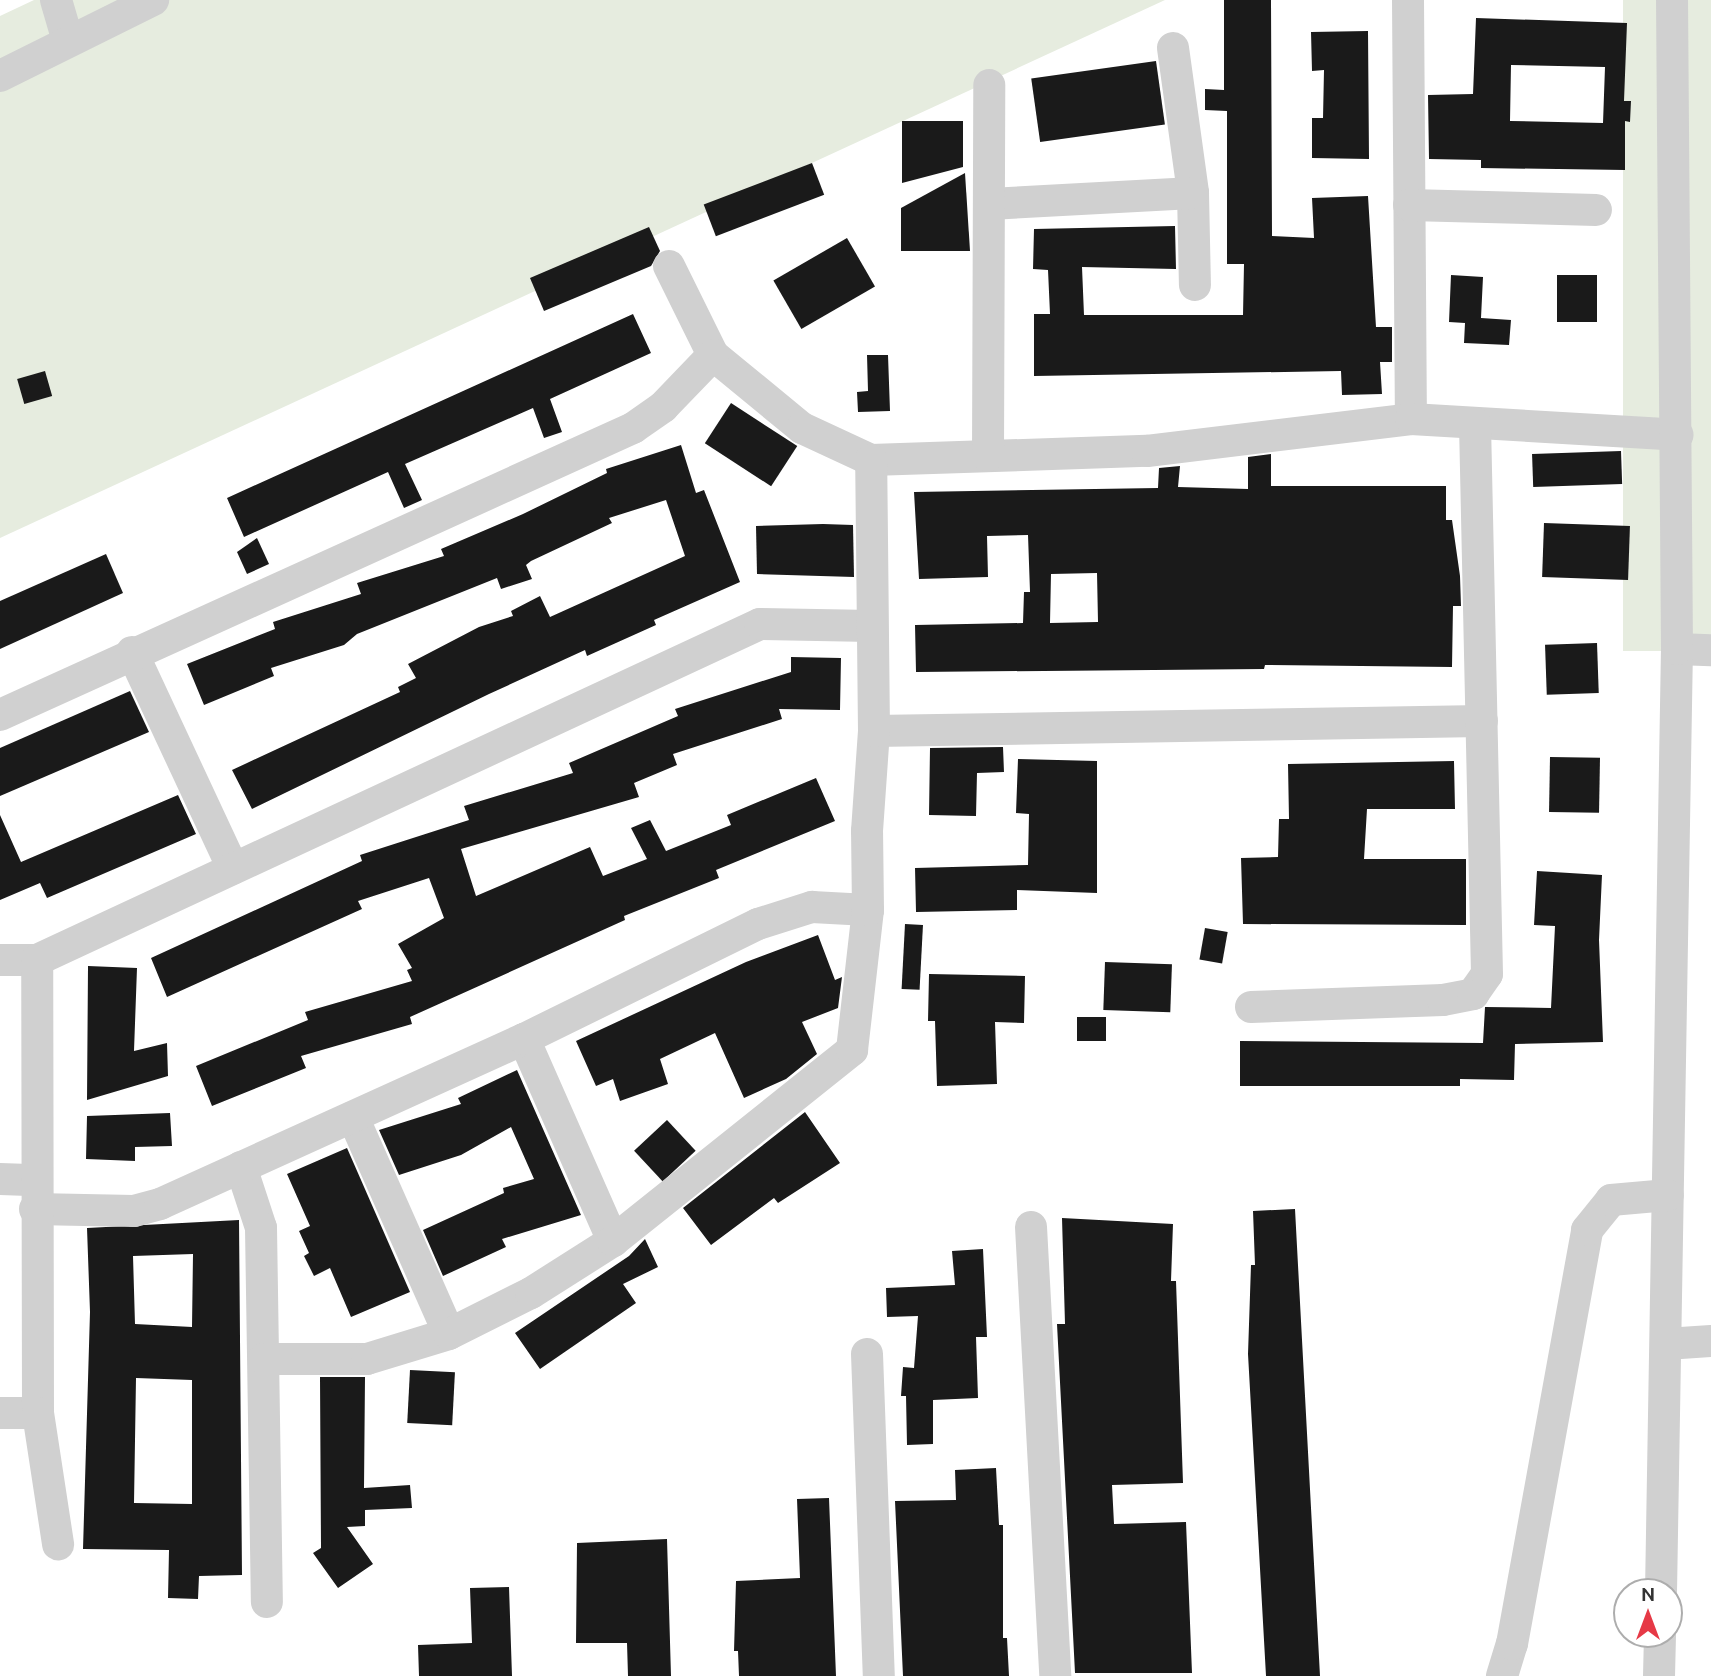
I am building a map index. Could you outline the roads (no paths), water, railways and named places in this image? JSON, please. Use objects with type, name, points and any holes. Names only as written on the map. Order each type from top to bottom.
[{"type":"street","points":[[56,0],[68,41]]},
{"type":"street","points":[[0,75],[153,0]]},
{"type":"street","points":[[1408,0],[1411,419]]},
{"type":"street","points":[[1661,1578],[1678,435],[1672,0]]},
{"type":"street","points":[[1173,48],[1193,193],[1195,285]]},
{"type":"street","points":[[988,456],[989,85]]},
{"type":"street","points":[[989,204],[1193,193]]},
{"type":"street","points":[[1409,205],[1596,211]]},
{"type":"street","points":[[669,266],[713,355],[802,428],[871,460],[1147,451],[1411,419],[1678,435]]},
{"type":"street","points":[[0,715],[132,652],[633,428],[663,407],[713,355]]},
{"type":"street","points":[[1251,1007],[1443,1000],[1473,994],[1487,974],[1475,423]]},
{"type":"street","points":[[264,1359],[367,1359],[449,1334],[531,1293],[613,1241],[852,1049],[868,910],[867,831],[874,731],[871,460]]},
{"type":"street","points":[[0,960],[37,960],[760,624],[873,626]]},
{"type":"street","points":[[1676,649],[1711,650]]},
{"type":"street","points":[[132,652],[233,869]]},
{"type":"street","points":[[874,731],[1482,721]]},
{"type":"street","points":[[0,1179],[35,1195],[134,1211],[160,1204],[524,1039],[758,924],[812,907],[868,910]]},
{"type":"street","points":[[37,960],[35,1195],[38,1413],[58,1544]]},
{"type":"street","points":[[524,1039],[613,1241]]},
{"type":"street","points":[[353,1117],[449,1334]]},
{"type":"street","points":[[241,1167],[261,1228],[267,1602]]},
{"type":"street","points":[[1502,1676],[1512,1644],[1587,1230],[1611,1200],[1668,1195]]},
{"type":"street","points":[[1031,1227],[1055,1676]]},
{"type":"street","points":[[1666,1344],[1711,1341]]},
{"type":"street","points":[[867,1354],[878,1676]]},
{"type":"street","points":[[0,1413],[38,1413]]},
{"type":"street","points":[[1659,1676],[1660,1648]]}]
